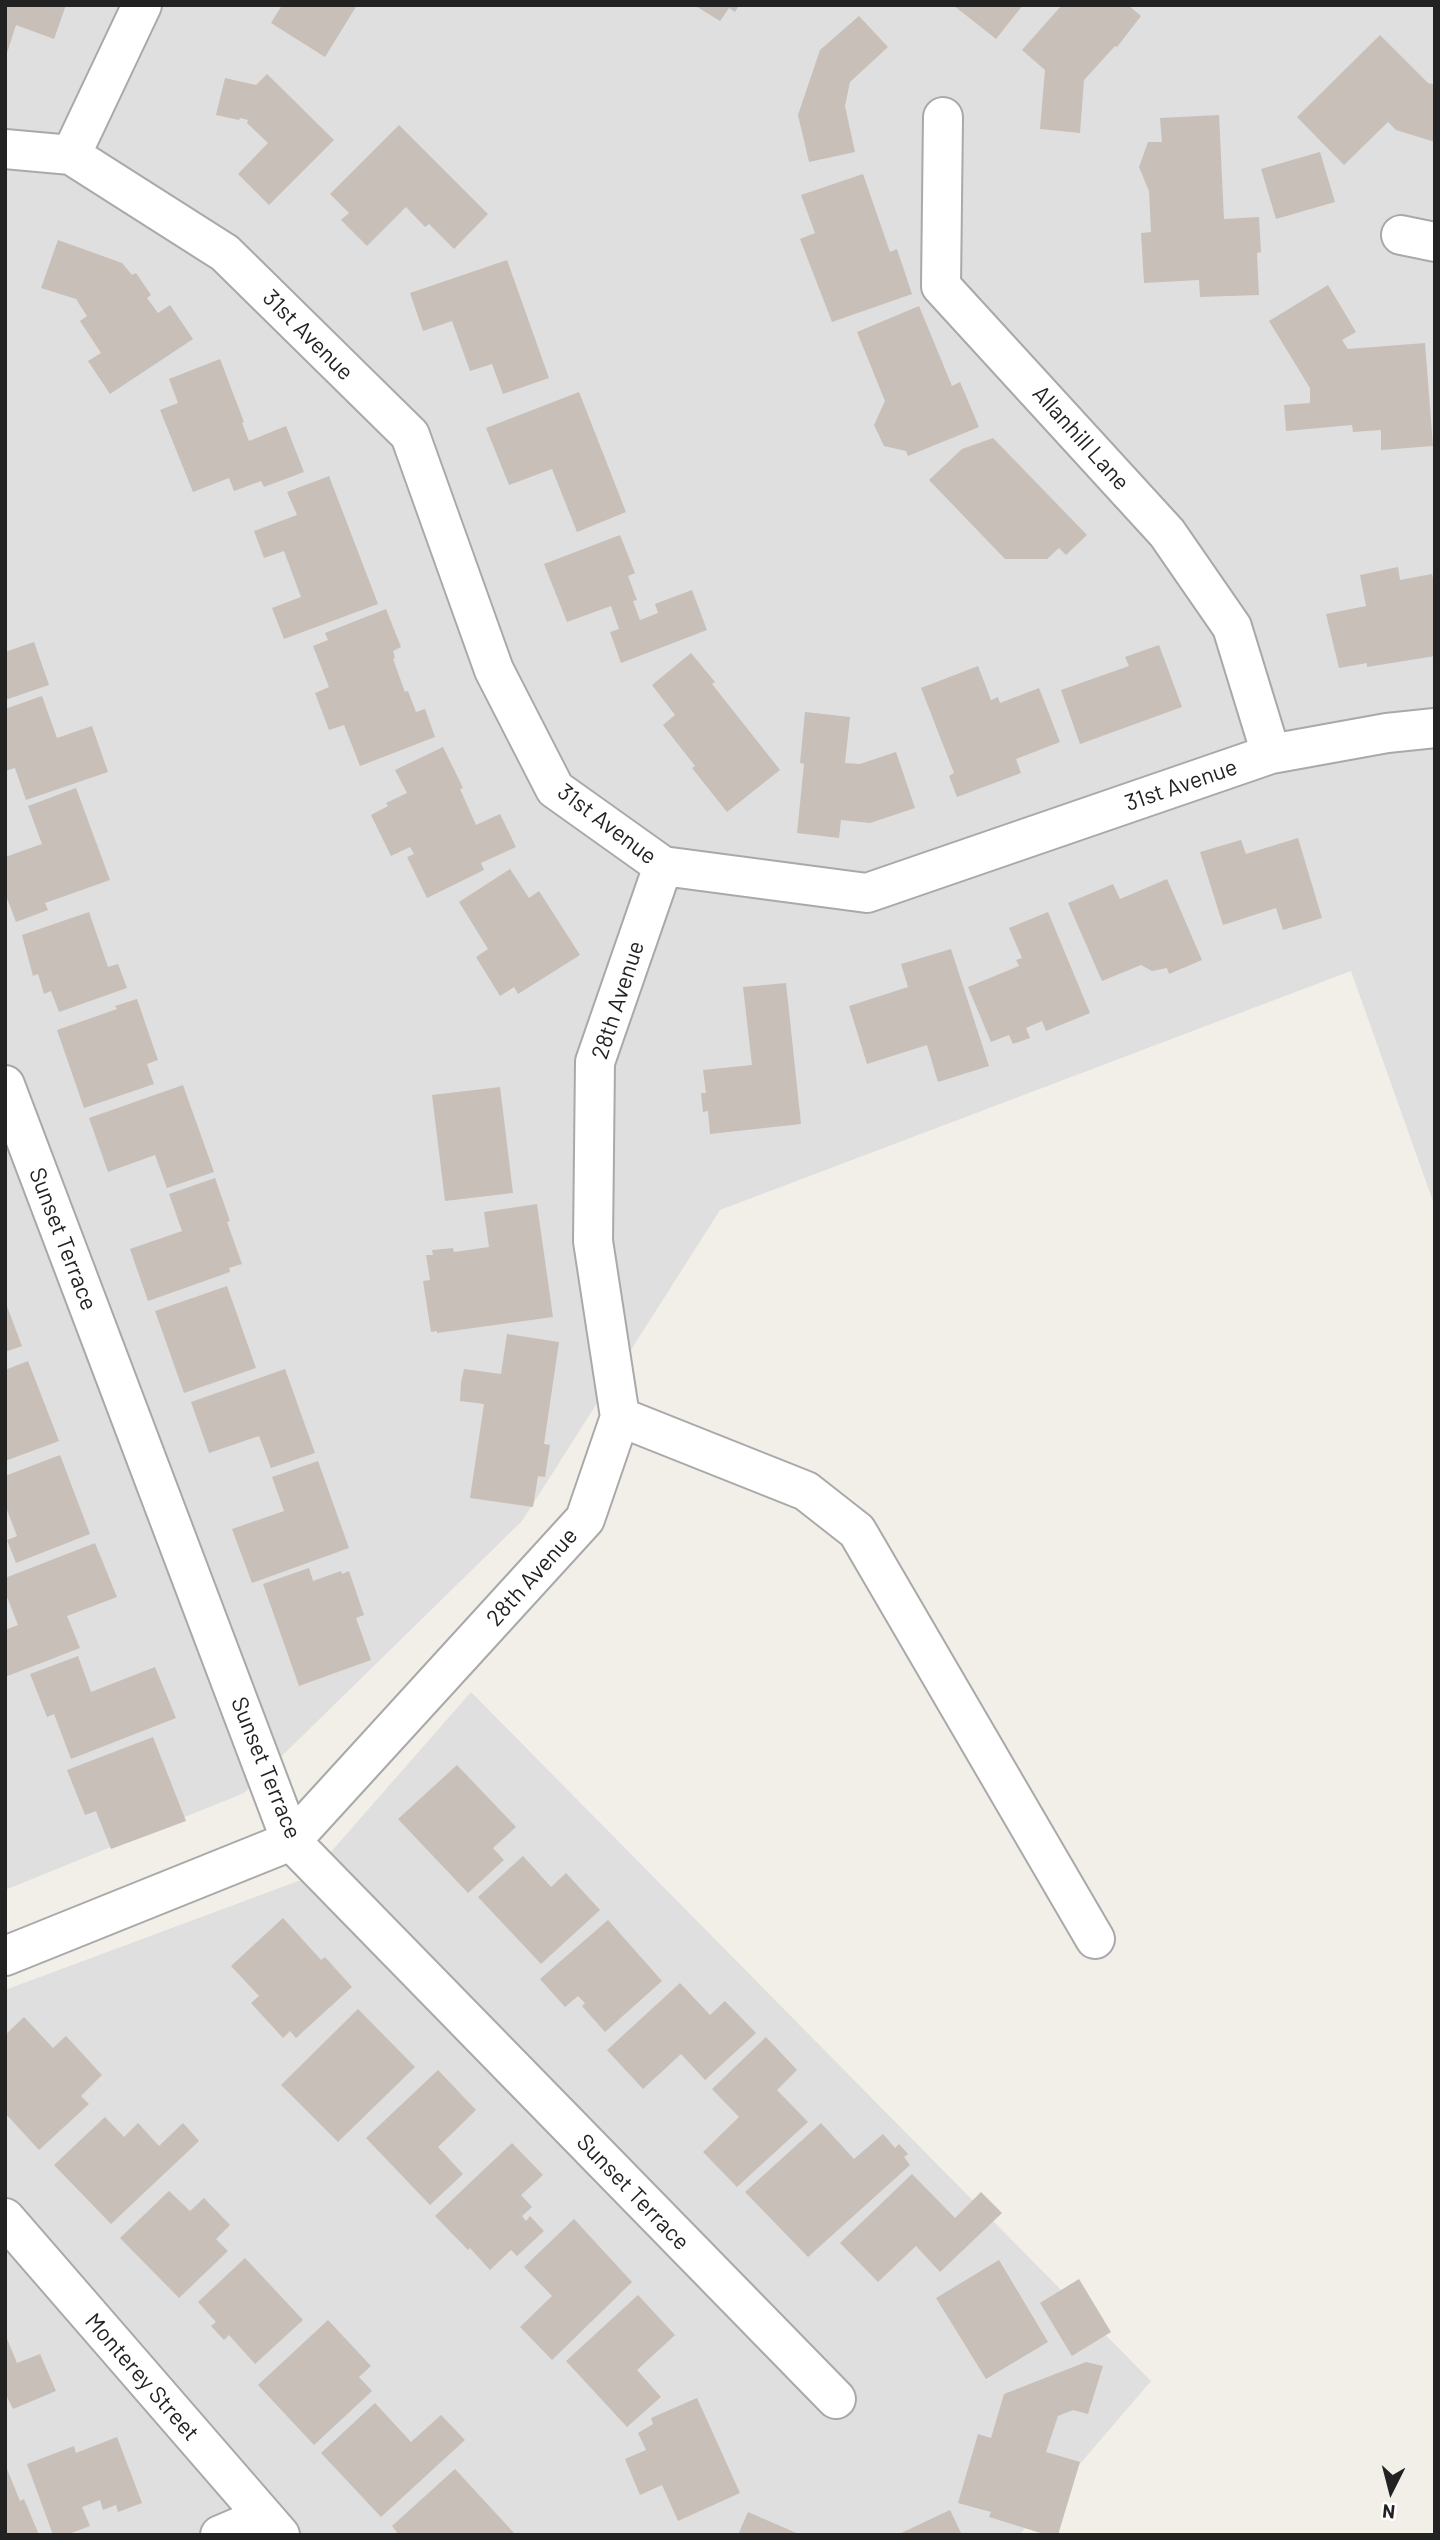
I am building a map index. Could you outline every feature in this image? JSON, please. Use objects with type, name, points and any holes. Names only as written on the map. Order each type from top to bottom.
[{"type":"street","points":[[71,155],[142,5]]},
{"type":"street","name":"Allanhill Lane","points":[[943,117],[942,286],[1167,533],[1232,627],[1271,754]]},
{"type":"street","name":"31st Avenue","points":[[5,149],[71,155],[225,253],[410,435],[494,670],[555,789],[663,866],[867,893],[1271,754],[1387,733],[1435,728]]},
{"type":"street","name":"28th Avenue","points":[[5,1956],[291,1841],[585,1519],[620,1417],[593,1241],[595,1062],[663,866]]},
{"type":"street","name":"Sunset Terrace","points":[[5,1085],[291,1841],[836,2399]]},
{"type":"street","points":[[620,1417],[806,1491],[857,1531],[1095,1939]]},
{"type":"street","name":"Monterey Street","points":[[5,2218],[271,2526]]},
{"type":"street","points":[[220,2535],[271,2526]]},
{"type":"shaded area","points":[[5,5],[1435,5],[1435,1207],[1351,971],[720,1210],[522,1521],[244,1793],[5,1890]]},
{"type":"shaded area","points":[[471,1692],[1151,2381],[1019,2535],[5,2535],[5,1990],[309,1877]]},
{"type":"building","points":[[5,5],[66,5],[54,39],[16,25],[6,56]]},
{"type":"building","points":[[282,5],[357,5],[325,57],[271,23]]},
{"type":"building","points":[[694,5],[739,5],[735,12],[729,8],[720,21]]},
{"type":"building","points":[[953,5],[1023,5],[996,39]]},
{"type":"building","points":[[1062,5],[1128,5],[1141,16],[1117,47],[1115,46],[1084,80],[1080,133],[1040,129],[1045,70],[1022,50]]},
{"type":"building","points":[[859,16],[888,47],[850,82],[845,106],[855,152],[809,162],[798,115],[820,50]]},
{"type":"building","points":[[1380,35],[1428,83],[1435,85],[1435,142],[1396,130],[1388,122],[1344,165],[1297,117]]},
{"type":"building","points":[[267,74],[334,140],[269,205],[238,174],[268,143],[247,123],[248,120],[216,115],[225,78],[256,85]]},
{"type":"building","points":[[1219,115],[1224,219],[1259,217],[1259,295],[1200,297],[1199,280],[1144,283],[1141,233],[1151,232],[1149,191],[1139,167],[1148,142],[1162,142],[1160,118]]},
{"type":"building","points":[[399,125],[488,214],[454,249],[429,224],[425,227],[406,207],[367,246],[341,220],[349,213],[330,194]]},
{"type":"building","points":[[1320,152],[1335,202],[1276,219],[1261,169]]},
{"type":"building","points":[[863,174],[890,252],[897,249],[912,294],[832,322],[800,239],[815,233],[801,195]]},
{"type":"building","points":[[58,240],[122,263],[132,275],[136,273],[151,295],[147,298],[158,313],[170,305],[193,339],[110,394],[88,361],[101,353],[80,321],[87,316],[76,299],[41,288]]},
{"type":"building","points":[[507,260],[549,378],[503,394],[492,364],[470,371],[452,321],[423,331],[410,293]]},
{"type":"building","points":[[1328,285],[1356,332],[1342,340],[1348,349],[1425,343],[1433,446],[1381,450],[1381,430],[1353,432],[1352,425],[1286,431],[1284,405],[1310,403],[1310,388],[1269,321]]},
{"type":"building","points":[[919,306],[952,386],[960,382],[979,427],[908,456],[906,451],[884,446],[874,425],[885,401],[857,332]]},
{"type":"building","points":[[220,359],[249,441],[286,426],[304,472],[264,487],[261,481],[234,491],[229,478],[193,492],[160,410],[178,403],[169,379]]},
{"type":"building","points":[[579,392],[626,512],[577,532],[552,469],[509,485],[486,428]]},
{"type":"building","points":[[993,438],[1087,535],[1066,555],[1059,548],[1047,559],[1005,559],[929,480],[962,449]]},
{"type":"building","points":[[329,476],[378,604],[284,639],[272,608],[301,597],[284,551],[264,558],[254,531],[297,515],[287,492]]},
{"type":"building","points":[[620,535],[635,573],[628,576],[637,600],[633,601],[640,620],[658,613],[655,604],[692,590],[707,630],[621,663],[610,632],[619,629],[611,606],[567,622],[544,564]]},
{"type":"building","points":[[1398,567],[1400,580],[1432,574],[1435,587],[1435,656],[1367,667],[1367,663],[1339,668],[1326,614],[1366,606],[1360,575]]},
{"type":"building","points":[[386,609],[401,647],[393,651],[393,659],[405,692],[408,691],[416,712],[425,709],[435,737],[360,766],[344,725],[329,730],[315,693],[329,687],[313,646],[328,640],[325,633]]},
{"type":"building","points":[[34,642],[49,685],[5,700],[5,652]]},
{"type":"building","points":[[1159,645],[1182,707],[1080,744],[1061,690],[1129,666],[1125,657]]},
{"type":"building","points":[[691,653],[780,770],[727,812],[692,768],[695,766],[663,725],[675,715],[652,685]]},
{"type":"building","points":[[978,666],[991,700],[998,697],[1000,703],[1039,688],[1060,742],[1016,759],[1021,773],[957,797],[949,776],[954,773],[921,688]]},
{"type":"building","points":[[42,696],[57,738],[92,726],[108,772],[26,800],[15,768],[5,771],[5,709]]},
{"type":"building","points":[[805,712],[850,717],[845,763],[860,764],[896,752],[915,808],[870,823],[841,820],[839,838],[797,833],[804,764],[800,763]]},
{"type":"building","points":[[443,747],[463,788],[460,789],[476,825],[500,814],[516,847],[481,863],[484,870],[427,898],[407,857],[414,854],[410,847],[391,856],[371,815],[388,806],[386,803],[407,793],[395,770]]},
{"type":"building","points":[[76,788],[110,880],[45,903],[48,910],[16,922],[5,893],[5,857],[42,844],[28,806]]},
{"type":"building","points":[[1298,838],[1322,918],[1283,930],[1276,908],[1223,925],[1200,852],[1241,840],[1246,854]]},
{"type":"building","points":[[510,869],[529,898],[539,891],[580,955],[518,994],[514,987],[500,996],[476,957],[488,949],[459,902]]},
{"type":"building","points":[[1167,879],[1202,960],[1169,974],[1167,968],[1152,971],[1141,965],[1102,981],[1068,903],[1113,884],[1120,899]]},
{"type":"building","points":[[89,912],[108,967],[118,964],[127,988],[59,1012],[51,991],[44,994],[38,974],[33,976],[22,935]]},
{"type":"building","points":[[1048,912],[1090,1013],[1046,1031],[1042,1021],[1026,1028],[1030,1038],[1013,1044],[1009,1035],[991,1042],[968,987],[1019,966],[1016,960],[1022,958],[1009,928]]},
{"type":"building","points":[[951,949],[989,1066],[938,1082],[927,1045],[867,1064],[849,1006],[908,987],[901,964]]},
{"type":"building","points":[[786,983],[801,1124],[710,1134],[708,1111],[703,1112],[701,1093],[706,1093],[703,1070],[752,1065],[743,987]]},
{"type":"building","points":[[137,999],[158,1060],[147,1064],[154,1084],[84,1108],[57,1030]]},
{"type":"building","points":[[183,1085],[214,1172],[167,1188],[155,1155],[108,1172],[89,1118]]},
{"type":"building","points":[[500,1087],[513,1193],[445,1201],[432,1095]]},
{"type":"building","points":[[215,1178],[242,1264],[229,1268],[230,1272],[148,1301],[130,1249],[182,1231],[169,1194]]},
{"type":"building","points":[[537,1204],[553,1317],[431,1332],[423,1281],[430,1280],[426,1255],[433,1255],[432,1250],[453,1248],[454,1252],[489,1247],[484,1212]]},
{"type":"building","points":[[227,1286],[256,1368],[184,1393],[155,1311]]},
{"type":"building","points":[[5,1301],[22,1346],[5,1352]]},
{"type":"building","points":[[507,1334],[559,1342],[544,1444],[550,1445],[545,1477],[538,1476],[533,1507],[470,1498],[484,1404],[460,1401],[464,1369],[501,1374]]},
{"type":"building","points":[[28,1361],[59,1441],[5,1461],[5,1370]]},
{"type":"building","points":[[285,1369],[315,1453],[271,1468],[259,1436],[209,1453],[191,1402]]},
{"type":"building","points":[[60,1455],[90,1534],[16,1563],[7,1540],[17,1536],[5,1505],[5,1476]]},
{"type":"building","points":[[318,1461],[349,1548],[252,1583],[232,1529],[284,1511],[272,1477]]},
{"type":"building","points":[[95,1543],[117,1597],[67,1616],[80,1648],[5,1677],[5,1630],[18,1625],[5,1592],[5,1578]]},
{"type":"building","points":[[309,1568],[313,1581],[341,1571],[342,1574],[349,1571],[364,1615],[356,1618],[371,1660],[299,1686],[263,1584]]},
{"type":"building","points":[[78,1656],[91,1692],[155,1667],[176,1718],[71,1759],[54,1714],[47,1717],[30,1674]]},
{"type":"building","points":[[153,1737],[186,1821],[111,1849],[96,1811],[85,1815],[67,1770]]},
{"type":"building","points":[[457,1765],[516,1827],[493,1848],[504,1860],[468,1893],[398,1819]]},
{"type":"building","points":[[523,1856],[551,1887],[566,1873],[600,1910],[541,1964],[478,1897]]},
{"type":"building","points":[[283,1918],[321,1960],[325,1957],[352,1987],[296,2038],[290,2031],[283,2038],[251,2003],[259,1996],[231,1966]]},
{"type":"building","points":[[608,1920],[662,1981],[605,2032],[582,2006],[585,2003],[578,1996],[565,2007],[540,1979]]},
{"type":"building","points":[[680,1983],[710,2015],[725,2001],[756,2033],[705,2080],[681,2054],[643,2089],[607,2050]]},
{"type":"building","points":[[358,2009],[415,2067],[338,2142],[281,2085]]},
{"type":"building","points":[[24,2017],[53,2048],[66,2036],[102,2075],[81,2096],[89,2104],[39,2150],[5,2113],[5,2035]]},
{"type":"building","points":[[766,2037],[797,2070],[777,2090],[808,2122],[737,2187],[703,2152],[739,2117],[712,2089]]},
{"type":"building","points":[[438,2070],[476,2110],[438,2147],[463,2174],[430,2205],[366,2138]]},
{"type":"building","points":[[105,2117],[124,2137],[138,2123],[159,2146],[183,2123],[199,2141],[111,2224],[54,2165]]},
{"type":"building","points":[[821,2123],[854,2159],[883,2134],[895,2148],[899,2144],[908,2154],[904,2157],[910,2165],[808,2257],[745,2192]]},
{"type":"building","points":[[512,2143],[543,2175],[521,2195],[532,2207],[522,2216],[526,2221],[530,2216],[544,2231],[517,2256],[511,2250],[490,2270],[435,2216]]},
{"type":"building","points":[[912,2174],[955,2218],[981,2192],[1002,2213],[940,2272],[916,2246],[878,2282],[840,2243]]},
{"type":"building","points":[[169,2191],[190,2211],[204,2198],[230,2225],[216,2239],[228,2251],[179,2298],[120,2238]]},
{"type":"building","points":[[574,2219],[632,2282],[552,2360],[520,2327],[552,2296],[524,2267]]},
{"type":"building","points":[[245,2258],[303,2320],[255,2364],[229,2335],[224,2340],[211,2326],[216,2322],[198,2302]]},
{"type":"building","points":[[999,2260],[1048,2342],[986,2379],[936,2298]]},
{"type":"building","points":[[1079,2279],[1111,2332],[1072,2356],[1040,2303]]},
{"type":"building","points":[[638,2295],[675,2335],[637,2370],[661,2397],[627,2427],[566,2361]]},
{"type":"building","points":[[328,2320],[371,2366],[359,2377],[372,2391],[314,2445],[258,2385]]},
{"type":"building","points":[[5,2334],[17,2363],[40,2354],[56,2391],[13,2409],[5,2393]]},
{"type":"building","points":[[1086,2362],[1103,2366],[1088,2414],[1073,2410],[1058,2416],[1046,2452],[1080,2462],[1058,2535],[1047,2535],[989,2517],[991,2512],[958,2503],[978,2434],[991,2438],[1004,2394]]},
{"type":"building","points":[[697,2398],[740,2493],[678,2521],[662,2485],[640,2495],[625,2459],[646,2450],[638,2433],[653,2424],[651,2418]]},
{"type":"building","points":[[375,2403],[411,2442],[441,2415],[465,2440],[381,2517],[321,2453]]},
{"type":"building","points":[[117,2437],[142,2503],[118,2512],[116,2505],[103,2510],[100,2500],[82,2507],[90,2526],[66,2535],[53,2535],[27,2464],[74,2446],[76,2453]]},
{"type":"building","points":[[5,2464],[20,2501],[24,2499],[39,2535],[5,2535]]},
{"type":"building","points":[[455,2469],[514,2533],[399,2535],[392,2526]]},
{"type":"building","points":[[950,2510],[962,2535],[897,2535]]},
{"type":"building","points":[[748,2512],[801,2535],[738,2535]]}]
